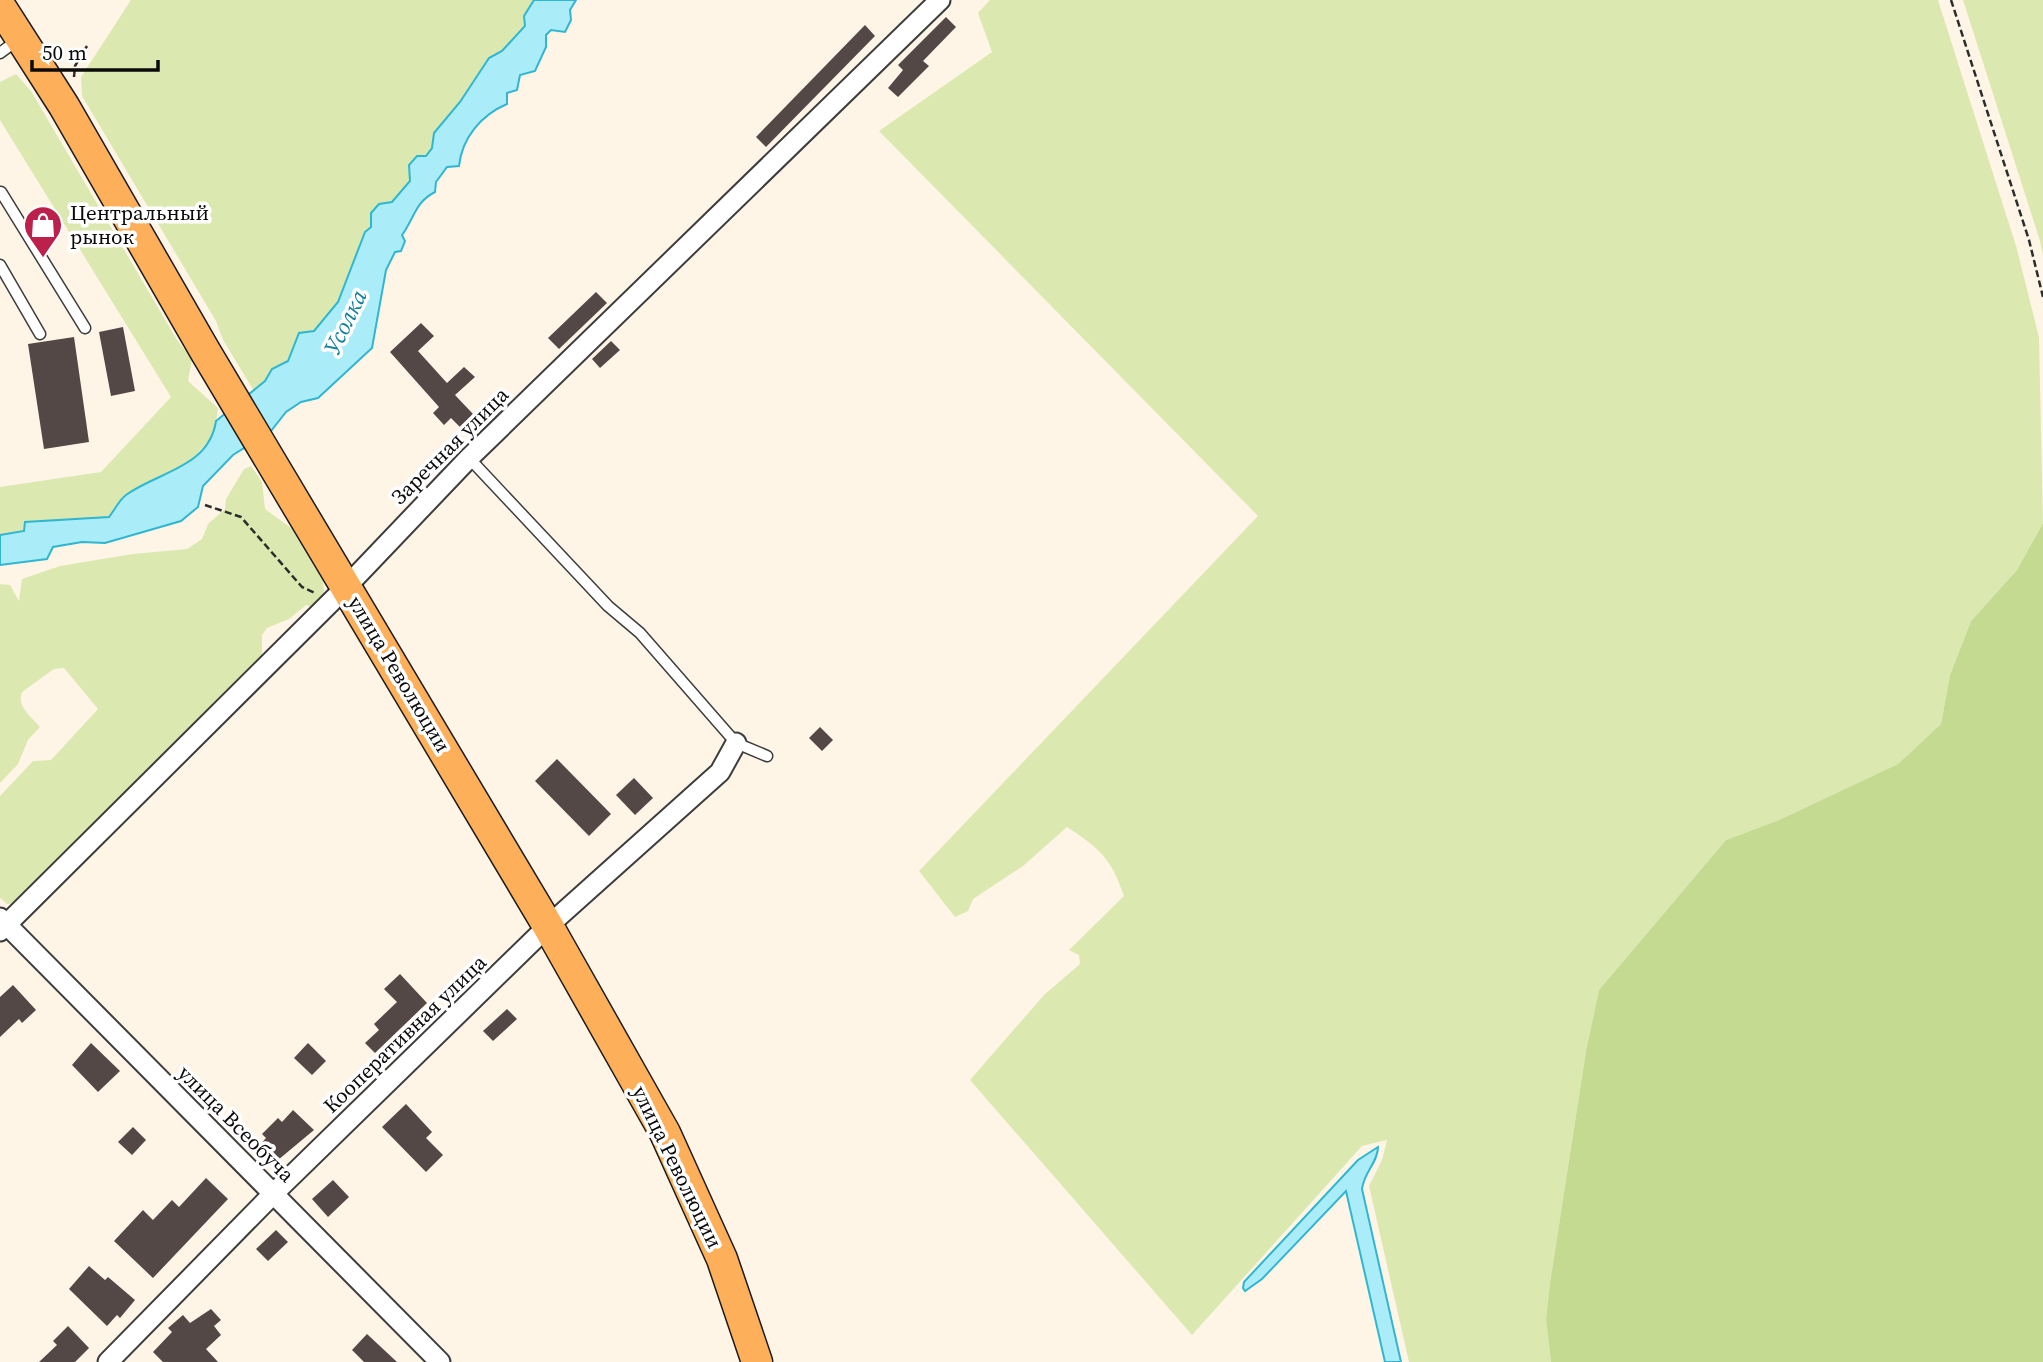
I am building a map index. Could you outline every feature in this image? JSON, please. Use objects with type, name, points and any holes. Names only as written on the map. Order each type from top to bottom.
[{"type":"main road","name":"улица Революции","points":[[0,6],[11,45],[205,351],[290,492],[338,594],[548,926],[665,1133],[722,1259],[757,1362]]},
{"type":"street","name":"Заречная улица","points":[[2,925],[338,594],[469,458],[929,3]]},
{"type":"street","name":"Кооперативная улица","points":[[108,1362],[273,1194],[548,926],[720,772],[736,743]]},
{"type":"street","name":"улица Всеобуча","points":[[2,925],[440,1362]]},
{"type":"lane","points":[[1,192],[85,328]]},
{"type":"lane","points":[[0,265],[40,334]]},
{"type":"lane","points":[[469,458],[608,606],[640,633],[736,743],[767,757]]},
{"type":"path","points":[[1951,0],[2029,240],[2043,297]]},
{"type":"path","points":[[205,505],[241,517],[302,587],[338,594]]},
{"type":"green space","points":[[131,0],[535,0],[524,16],[525,26],[502,51],[488,58],[460,102],[434,133],[432,148],[426,156],[409,165],[411,181],[392,202],[379,204],[338,302],[314,331],[299,333],[288,361],[273,371],[254,391],[223,340],[216,321],[82,96],[81,77]]},
{"type":"green space","points":[[990,0],[1938,0],[2017,249],[2039,337],[2043,523],[2017,570],[1971,621],[1950,675],[1941,724],[1898,764],[1779,820],[1726,840],[1599,990],[1586,1051],[1550,1283],[1546,1319],[1551,1362],[1409,1362],[1369,1186],[1382,1160],[1387,1140],[1362,1146],[1192,1335],[970,1080],[1044,995],[1080,964],[1079,955],[1069,950],[1124,896],[1109,863],[1088,842],[1067,827],[1023,866],[973,899],[968,911],[955,917],[919,871],[1258,516],[879,131],[992,52],[978,13]]},
{"type":"green space","points":[[1963,0],[2043,0],[2043,255],[2040,241]]},
{"type":"green space","points":[[16,74],[31,91],[177,340],[192,359],[188,381],[218,408],[214,434],[189,463],[125,496],[109,517],[26,522],[24,531],[0,535],[0,487],[101,472],[171,397],[0,120],[0,82]]},
{"type":"green space","points":[[251,466],[262,482],[265,509],[291,528],[323,581],[325,602],[313,608],[306,605],[289,619],[267,628],[262,635],[262,660],[17,903],[7,904],[0,898],[0,796],[33,761],[51,760],[98,709],[64,668],[54,669],[22,692],[23,707],[40,727],[28,740],[18,764],[0,783],[0,584],[10,585],[19,601],[22,579],[60,566],[133,554],[187,549],[202,539],[208,524],[225,509],[226,499],[244,469]]},
{"type":"green space","points":[[2043,523],[2043,1362],[1551,1362],[1546,1319],[1550,1283],[1586,1051],[1599,990],[1726,840],[1779,820],[1898,764],[1941,724],[1950,675],[1971,621],[2017,570]]},
{"type":"water","name":"Усолка","points":[[534,0],[576,0],[570,10],[571,20],[565,32],[551,30],[546,35],[546,47],[535,71],[520,75],[517,90],[507,93],[507,104],[489,114],[474,129],[464,146],[459,166],[447,167],[436,182],[435,192],[423,201],[416,211],[402,235],[405,241],[401,251],[395,252],[386,270],[372,348],[318,398],[301,402],[286,412],[271,431],[233,455],[203,486],[198,507],[181,521],[105,543],[82,542],[53,547],[47,559],[0,565],[0,535],[24,531],[25,522],[109,517],[126,495],[193,459],[211,437],[216,421],[265,381],[272,369],[288,361],[299,333],[314,331],[338,302],[365,232],[371,227],[371,213],[379,204],[392,202],[410,181],[409,165],[417,156],[426,156],[432,148],[434,133],[460,102],[489,58],[502,51],[525,26],[524,16]]},
{"type":"water","points":[[1378,1147],[1362,1189],[1401,1362],[1385,1362],[1346,1191],[1262,1279],[1245,1291],[1243,1288],[1244,1282],[1358,1160]]},
{"type":"building","points":[[946,17],[956,27],[923,61],[929,66],[898,97],[888,88],[903,70],[898,65]]},
{"type":"building","points":[[865,25],[875,36],[766,147],[756,137]]},
{"type":"building","points":[[596,292],[607,303],[559,349],[548,338]]},
{"type":"building","points":[[421,323],[434,336],[418,351],[447,383],[464,367],[475,377],[455,395],[473,414],[460,427],[451,418],[444,425],[433,413],[439,407],[390,352]]},
{"type":"building","points":[[123,327],[135,391],[111,396],[99,332]]},
{"type":"building","points":[[74,337],[89,442],[44,449],[28,344]]},
{"type":"building","points":[[611,341],[620,350],[600,368],[592,359]]},
{"type":"building","points":[[820,727],[833,740],[822,751],[809,738]]},
{"type":"building","points":[[557,759],[611,814],[589,836],[535,781]]},
{"type":"building","points":[[634,778],[653,798],[635,815],[616,795]]},
{"type":"building","points":[[400,974],[427,1003],[375,1053],[365,1043],[379,1030],[374,1024],[397,1002],[384,989]]},
{"type":"building","points":[[13,985],[36,1010],[22,1023],[19,1019],[0,1037],[0,997]]},
{"type":"building","points":[[507,1009],[517,1019],[493,1041],[483,1031]]},
{"type":"building","points":[[91,1043],[120,1071],[98,1092],[72,1065]]},
{"type":"building","points":[[308,1043],[326,1061],[312,1075],[294,1058]]},
{"type":"building","points":[[406,1104],[432,1132],[426,1138],[443,1155],[426,1172],[382,1127]]},
{"type":"building","points":[[293,1110],[314,1130],[272,1165],[256,1149],[266,1138],[262,1134],[278,1118],[282,1122]]},
{"type":"building","points":[[133,1127],[146,1140],[132,1155],[118,1142]]},
{"type":"building","points":[[206,1178],[228,1199],[153,1278],[114,1241],[143,1210],[153,1220],[172,1200],[179,1207]]},
{"type":"building","points":[[333,1180],[349,1197],[328,1217],[312,1199]]},
{"type":"building","points":[[276,1230],[288,1242],[268,1261],[256,1249]]},
{"type":"building","points":[[89,1266],[105,1280],[108,1277],[135,1300],[120,1318],[117,1315],[107,1326],[69,1289]]},
{"type":"building","points":[[211,1309],[221,1320],[214,1326],[221,1335],[206,1349],[218,1362],[163,1362],[153,1352],[172,1332],[168,1328],[183,1315],[190,1323]]},
{"type":"building","points":[[68,1326],[89,1348],[75,1362],[39,1362],[57,1345],[53,1341]]},
{"type":"building","points":[[367,1334],[397,1362],[364,1362],[352,1350]]},
{"type":"place","name":"Центральный рынок","points":[[43,259]]}]
